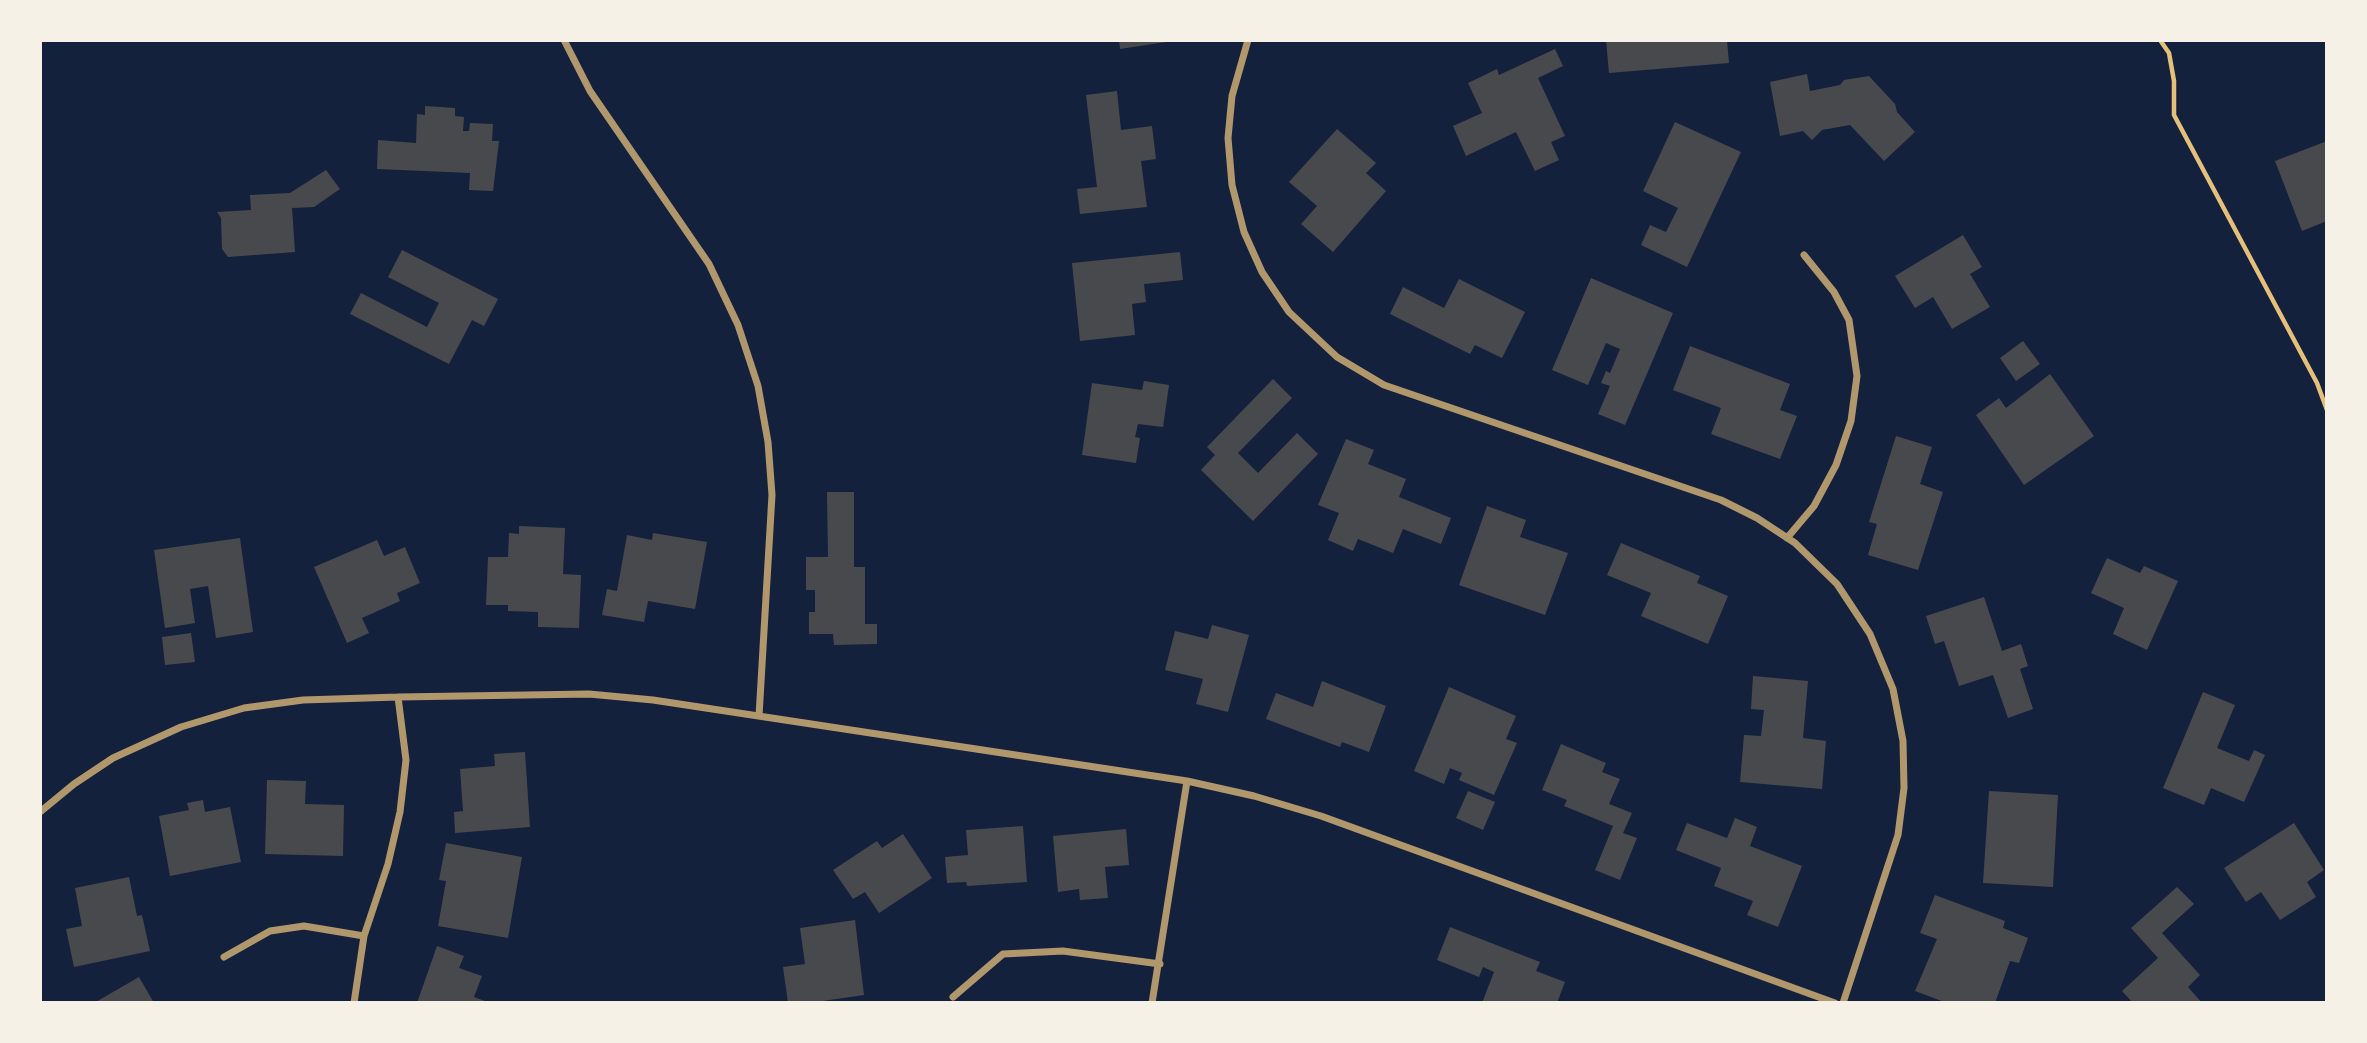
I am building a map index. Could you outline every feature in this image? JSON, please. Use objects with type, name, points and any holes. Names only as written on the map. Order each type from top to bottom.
[{"type":"street","points":[[564,40],[590,91],[709,264],[738,325],[758,386],[768,442],[772,495],[758,716]]},
{"type":"street","points":[[1248,40],[1232,96],[1228,138],[1232,185],[1244,232],[1262,272],[1289,312],[1337,357],[1384,385],[1721,500],[1757,518],[1787,538],[1836,584],[1870,634],[1893,689],[1903,741],[1904,788],[1898,835],[1843,1003]]},
{"type":"street","points":[[1787,538],[1814,506],[1836,465],[1850,421],[1857,376],[1849,320],[1834,292],[1804,255]]},
{"type":"street","points":[[40,812],[74,784],[113,758],[181,727],[244,708],[291,702],[398,697],[589,694],[653,700],[1188,781],[1254,796],[1321,816],[1835,1003]]},
{"type":"street","points":[[354,1003],[364,936],[388,864],[400,812],[406,760],[398,697]]},
{"type":"street","points":[[1152,1003],[1188,781]]},
{"type":"street","points":[[223,957],[270,931],[304,926],[364,936]]},
{"type":"street","points":[[953,997],[1003,954],[1063,951],[1160,964]]},
{"type":"path","points":[[2160,40],[2169,53],[2174,81],[2175,115],[2317,383],[2327,410]]},
{"type":"building","points":[[1119,40],[1166,40],[1166,42],[1120,49]]},
{"type":"building","points":[[1606,40],[1727,40],[1729,63],[1609,73]]},
{"type":"building","points":[[1555,49],[1563,66],[1538,78],[1565,136],[1551,142],[1559,160],[1535,171],[1516,132],[1466,156],[1453,126],[1482,113],[1468,83],[1497,69],[1499,75]]},
{"type":"building","points":[[1807,74],[1810,91],[1840,85],[1844,80],[1869,76],[1895,104],[1897,112],[1915,132],[1884,161],[1850,125],[1822,130],[1812,140],[1803,131],[1780,136],[1770,82]]},
{"type":"building","points":[[1117,91],[1121,130],[1152,126],[1156,159],[1141,161],[1147,207],[1080,214],[1077,189],[1097,187],[1086,95]]},
{"type":"building","points":[[425,106],[455,108],[455,116],[464,117],[463,131],[469,131],[470,123],[493,124],[492,141],[499,141],[493,191],[469,190],[470,173],[377,169],[378,140],[416,143],[417,114],[425,115]]},
{"type":"building","points":[[1675,122],[1741,152],[1687,267],[1641,245],[1650,225],[1666,232],[1678,208],[1643,191]]},
{"type":"building","points":[[1337,129],[1376,163],[1366,173],[1386,191],[1333,252],[1301,224],[1317,206],[1289,182]]},
{"type":"building","points":[[2327,141],[2327,221],[2302,231],[2275,161]]},
{"type":"building","points":[[326,170],[340,189],[314,207],[292,208],[295,252],[228,257],[222,249],[221,218],[217,212],[251,210],[250,195],[290,193]]},
{"type":"building","points":[[1963,235],[1982,267],[1970,274],[1990,307],[1952,329],[1933,297],[1915,308],[1895,276]]},
{"type":"building","points":[[402,250],[498,299],[484,326],[472,320],[449,364],[350,314],[361,293],[427,327],[439,303],[388,277]]},
{"type":"building","points":[[1180,252],[1183,280],[1144,284],[1146,302],[1132,304],[1135,335],[1080,341],[1072,263]]},
{"type":"building","points":[[1591,278],[1673,313],[1625,425],[1598,414],[1610,386],[1601,383],[1606,371],[1610,373],[1620,349],[1606,343],[1588,385],[1552,370]]},
{"type":"building","points":[[1459,279],[1525,312],[1502,358],[1475,345],[1470,354],[1390,314],[1403,287],[1444,308]]},
{"type":"building","points":[[2023,341],[2040,364],[2016,381],[2000,358]]},
{"type":"building","points":[[1690,346],[1790,384],[1780,410],[1797,416],[1780,459],[1711,434],[1721,408],[1673,390]]},
{"type":"building","points":[[2050,374],[2094,436],[2024,485],[1976,415],[1999,398],[2006,408]]},
{"type":"building","points":[[1273,379],[1292,398],[1238,453],[1258,473],[1297,433],[1318,454],[1253,521],[1201,470],[1215,455],[1207,447]]},
{"type":"building","points":[[1144,381],[1169,385],[1163,427],[1138,424],[1135,437],[1140,438],[1136,463],[1082,455],[1092,383],[1142,390]]},
{"type":"building","points":[[1896,436],[1932,447],[1920,484],[1943,492],[1918,570],[1868,555],[1877,524],[1869,522]]},
{"type":"building","points":[[1346,439],[1374,450],[1368,464],[1406,479],[1399,497],[1451,518],[1441,544],[1403,529],[1393,553],[1358,539],[1353,551],[1328,540],[1339,513],[1318,505]]},
{"type":"building","points":[[827,492],[854,492],[854,567],[865,567],[865,624],[877,624],[877,644],[834,645],[833,634],[809,634],[809,612],[815,612],[815,590],[806,590],[806,557],[828,557]]},
{"type":"building","points":[[1487,506],[1526,520],[1520,537],[1568,553],[1545,615],[1459,585]]},
{"type":"building","points":[[519,526],[565,528],[563,574],[581,575],[579,628],[538,627],[538,612],[508,611],[508,605],[486,605],[488,557],[508,557],[509,533],[519,534]]},
{"type":"building","points":[[653,533],[707,542],[695,609],[648,601],[644,622],[602,615],[607,589],[617,591],[627,535],[652,540]]},
{"type":"building","points":[[240,538],[253,632],[216,638],[208,586],[190,589],[195,623],[165,628],[154,550]]},
{"type":"building","points":[[377,540],[384,556],[405,547],[420,583],[397,593],[400,601],[362,618],[369,633],[347,643],[314,567]]},
{"type":"building","points":[[1621,543],[1700,576],[1697,583],[1728,596],[1708,644],[1641,616],[1651,593],[1607,575]]},
{"type":"building","points":[[2107,558],[2140,573],[2144,566],[2178,581],[2147,650],[2113,634],[2124,608],[2091,593]]},
{"type":"building","points":[[1984,597],[2002,651],[2021,644],[2028,666],[2020,669],[2033,709],[2008,718],[1993,675],[1959,686],[1944,641],[1935,644],[1926,616]]},
{"type":"building","points":[[1212,625],[1249,635],[1228,712],[1196,704],[1203,679],[1165,670],[1175,631],[1208,639]]},
{"type":"building","points":[[191,633],[195,662],[165,665],[162,637]]},
{"type":"building","points":[[1753,676],[1808,681],[1803,738],[1826,741],[1822,789],[1740,782],[1744,735],[1761,736],[1764,710],[1751,709]]},
{"type":"building","points":[[1322,681],[1386,706],[1369,752],[1342,742],[1340,747],[1266,719],[1276,693],[1313,707]]},
{"type":"building","points":[[1449,687],[1516,716],[1506,739],[1517,743],[1494,795],[1459,780],[1462,773],[1450,768],[1444,784],[1414,771]]},
{"type":"building","points":[[2203,692],[2235,705],[2217,748],[2249,761],[2254,750],[2265,755],[2244,802],[2211,788],[2204,805],[2163,788]]},
{"type":"building","points":[[1561,744],[1606,763],[1602,772],[1620,779],[1609,804],[1632,813],[1623,833],[1637,838],[1620,880],[1595,870],[1613,826],[1564,806],[1567,800],[1542,790]]},
{"type":"building","points":[[525,752],[530,827],[455,833],[454,812],[463,811],[460,769],[495,766],[494,754]]},
{"type":"building","points":[[267,780],[306,781],[305,804],[344,805],[343,856],[265,854]]},
{"type":"building","points":[[1468,791],[1495,802],[1483,830],[1456,818]]},
{"type":"building","points":[[1989,791],[2058,795],[2053,887],[1983,883]]},
{"type":"building","points":[[203,800],[205,812],[230,807],[241,862],[170,876],[159,816],[189,810],[187,803]]},
{"type":"building","points":[[1735,818],[1757,827],[1750,846],[1802,866],[1778,927],[1747,915],[1753,901],[1714,886],[1721,868],[1676,850],[1687,823],[1727,838]]},
{"type":"building","points":[[2294,823],[2324,870],[2307,882],[2316,897],[2280,920],[2261,892],[2246,902],[2224,868]]},
{"type":"building","points":[[1023,826],[1027,882],[967,886],[966,882],[947,883],[945,857],[968,855],[966,830]]},
{"type":"building","points":[[1126,829],[1129,865],[1105,867],[1108,898],[1080,900],[1079,889],[1058,892],[1053,836]]},
{"type":"building","points":[[903,834],[932,878],[879,913],[865,892],[853,899],[833,870],[877,841],[882,848]]},
{"type":"building","points":[[446,843],[522,857],[508,938],[438,926],[446,881],[439,880]]},
{"type":"building","points":[[129,877],[137,916],[142,915],[150,951],[74,967],[66,929],[82,926],[75,888]]},
{"type":"building","points":[[2177,887],[2194,904],[2162,933],[2200,975],[2188,987],[2202,1003],[2133,1003],[2122,991],[2158,958],[2131,928]]},
{"type":"building","points":[[1935,895],[2005,921],[2003,928],[2028,938],[2019,963],[2010,961],[1995,1003],[1947,1003],[1915,991],[1937,939],[1920,933]]},
{"type":"building","points":[[855,920],[864,995],[809,1003],[788,1003],[783,967],[805,964],[800,928]]},
{"type":"building","points":[[1450,927],[1540,962],[1536,971],[1565,982],[1557,1003],[1482,1003],[1494,972],[1483,967],[1479,977],[1437,960]]},
{"type":"building","points":[[437,946],[464,956],[459,968],[482,976],[474,997],[485,1001],[484,1003],[417,1003]]},
{"type":"building","points":[[139,977],[154,1003],[94,1003]]}]
